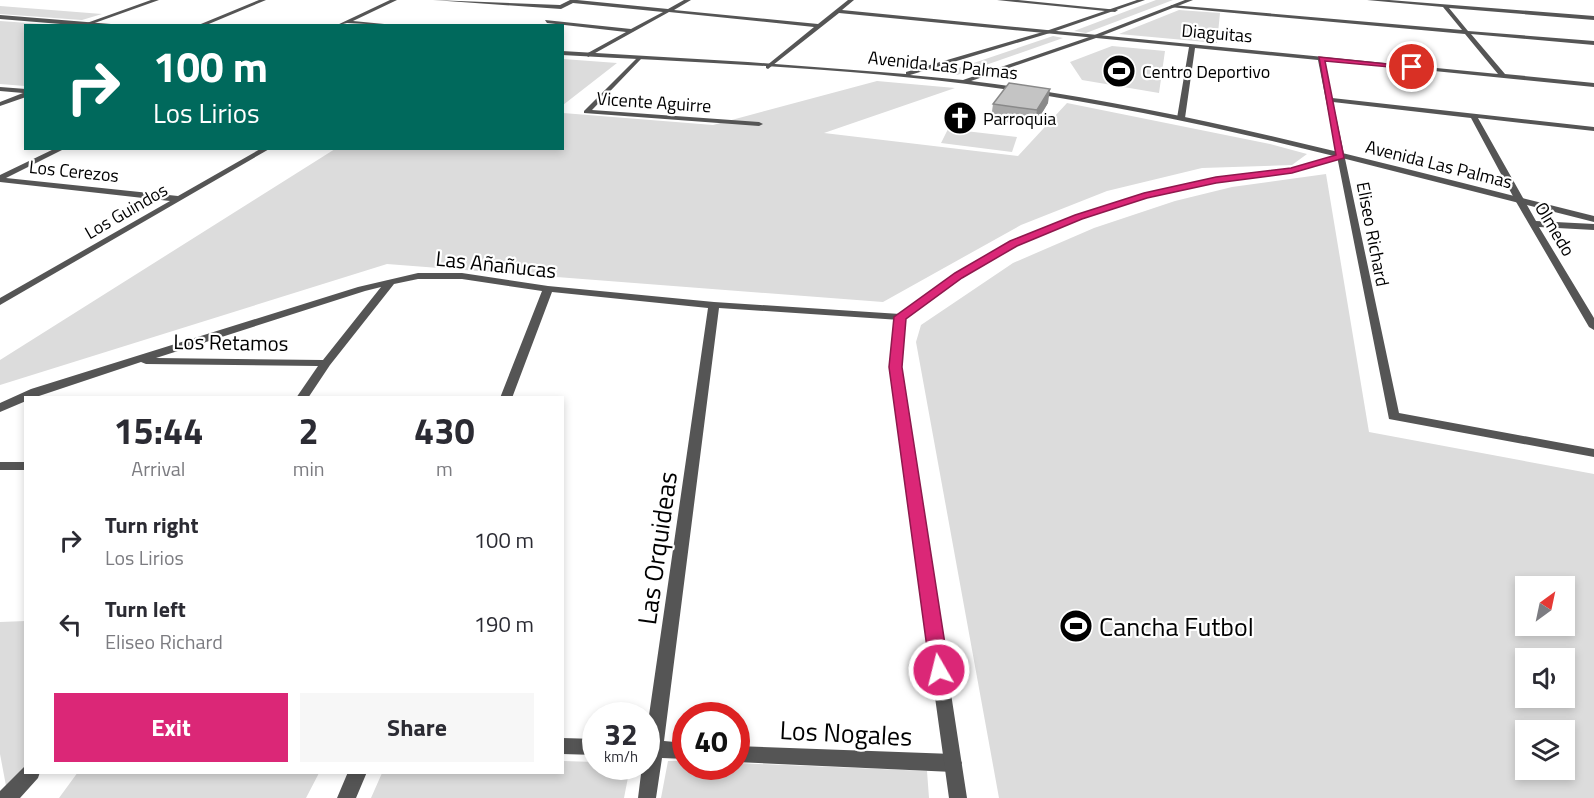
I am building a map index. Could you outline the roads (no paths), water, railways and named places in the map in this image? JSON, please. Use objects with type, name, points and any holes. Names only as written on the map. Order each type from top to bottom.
[{"type":"street","points":[[0,17],[87,24],[156,0]]},
{"type":"street","points":[[203,24],[263,0]]},
{"type":"street","points":[[341,24],[394,0]]},
{"type":"street","points":[[436,0],[561,7],[573,1],[818,26]]},
{"type":"street","points":[[507,4],[516,0]]},
{"type":"street","points":[[588,55],[688,0]]},
{"type":"street","points":[[841,0],[851,0]]},
{"type":"street","points":[[768,67],[851,0]]},
{"type":"street","points":[[1000,0],[1115,10]]},
{"type":"street","points":[[901,75],[1048,32],[1142,0]]},
{"type":"street","points":[[962,82],[1094,37],[1190,0]]},
{"type":"street","points":[[1370,0],[1594,18]]},
{"type":"street","points":[[1445,6],[1503,76]]},
{"type":"street","points":[[1172,7],[1594,43]]},
{"type":"street","name":"Diaguitas","points":[[838,11],[1594,85]]},
{"type":"street","points":[[346,21],[381,24]]},
{"type":"street","points":[[547,21],[631,31]]},
{"type":"street","points":[[1181,118],[1192,46]]},
{"type":"street","name":"Avenida Las Palmas","points":[[564,53],[901,75],[1055,95],[1181,118],[1594,219]]},
{"type":"street","name":"Vicente Aguirre","points":[[639,58],[586,112],[759,124]]},
{"type":"street","name":"Eliseo Richard","points":[[1321,58],[1393,416],[1594,453]]},
{"type":"street","points":[[0,89],[24,92]]},
{"type":"street","points":[[0,104],[24,93]]},
{"type":"street","points":[[1330,100],[1594,129]]},
{"type":"street","name":"Olmedo","points":[[1473,116],[1519,200],[1594,327]]},
{"type":"street","points":[[0,179],[59,150]]},
{"type":"street","name":"Los Guindos","points":[[0,302],[265,150]]},
{"type":"street","points":[[958,798],[895,367],[900,317],[958,276],[1013,244],[1079,217],[1144,196],[1216,180],[1292,171],[1341,156]]},
{"type":"street","name":"Los Cerezos","points":[[0,179],[180,199]]},
{"type":"street","points":[[1534,224],[1594,227]]},
{"type":"street","name":"Las Añañucas","points":[[26,396],[392,281],[418,276],[462,276],[548,289],[714,305],[900,317]]},
{"type":"street","points":[[303,396],[326,363],[392,281]]},
{"type":"street","points":[[507,396],[548,289]]},
{"type":"street","name":"Las Orquideas","points":[[657,702],[714,305]]},
{"type":"street","name":"Los Retamos","points":[[136,360],[326,363]]},
{"type":"street","name":"Las Añañucas","points":[[0,408],[24,397]]},
{"type":"street","points":[[0,466],[24,466]]},
{"type":"street","points":[[564,746],[582,747]]},
{"type":"street","name":"Los Nogales","points":[[750,754],[953,763]]},
{"type":"street","points":[[7,798],[29,774]]},
{"type":"street","points":[[346,798],[357,774]]},
{"type":"street","name":"Las Orquideas","points":[[647,798],[648,780]]},
{"type":"place","name":"Centro Deportivo","points":[[1119,71]]},
{"type":"place","name":"Parroquia","points":[[960,118]]},
{"type":"place","name":"Cancha Futbol","points":[[1076,626]]}]
